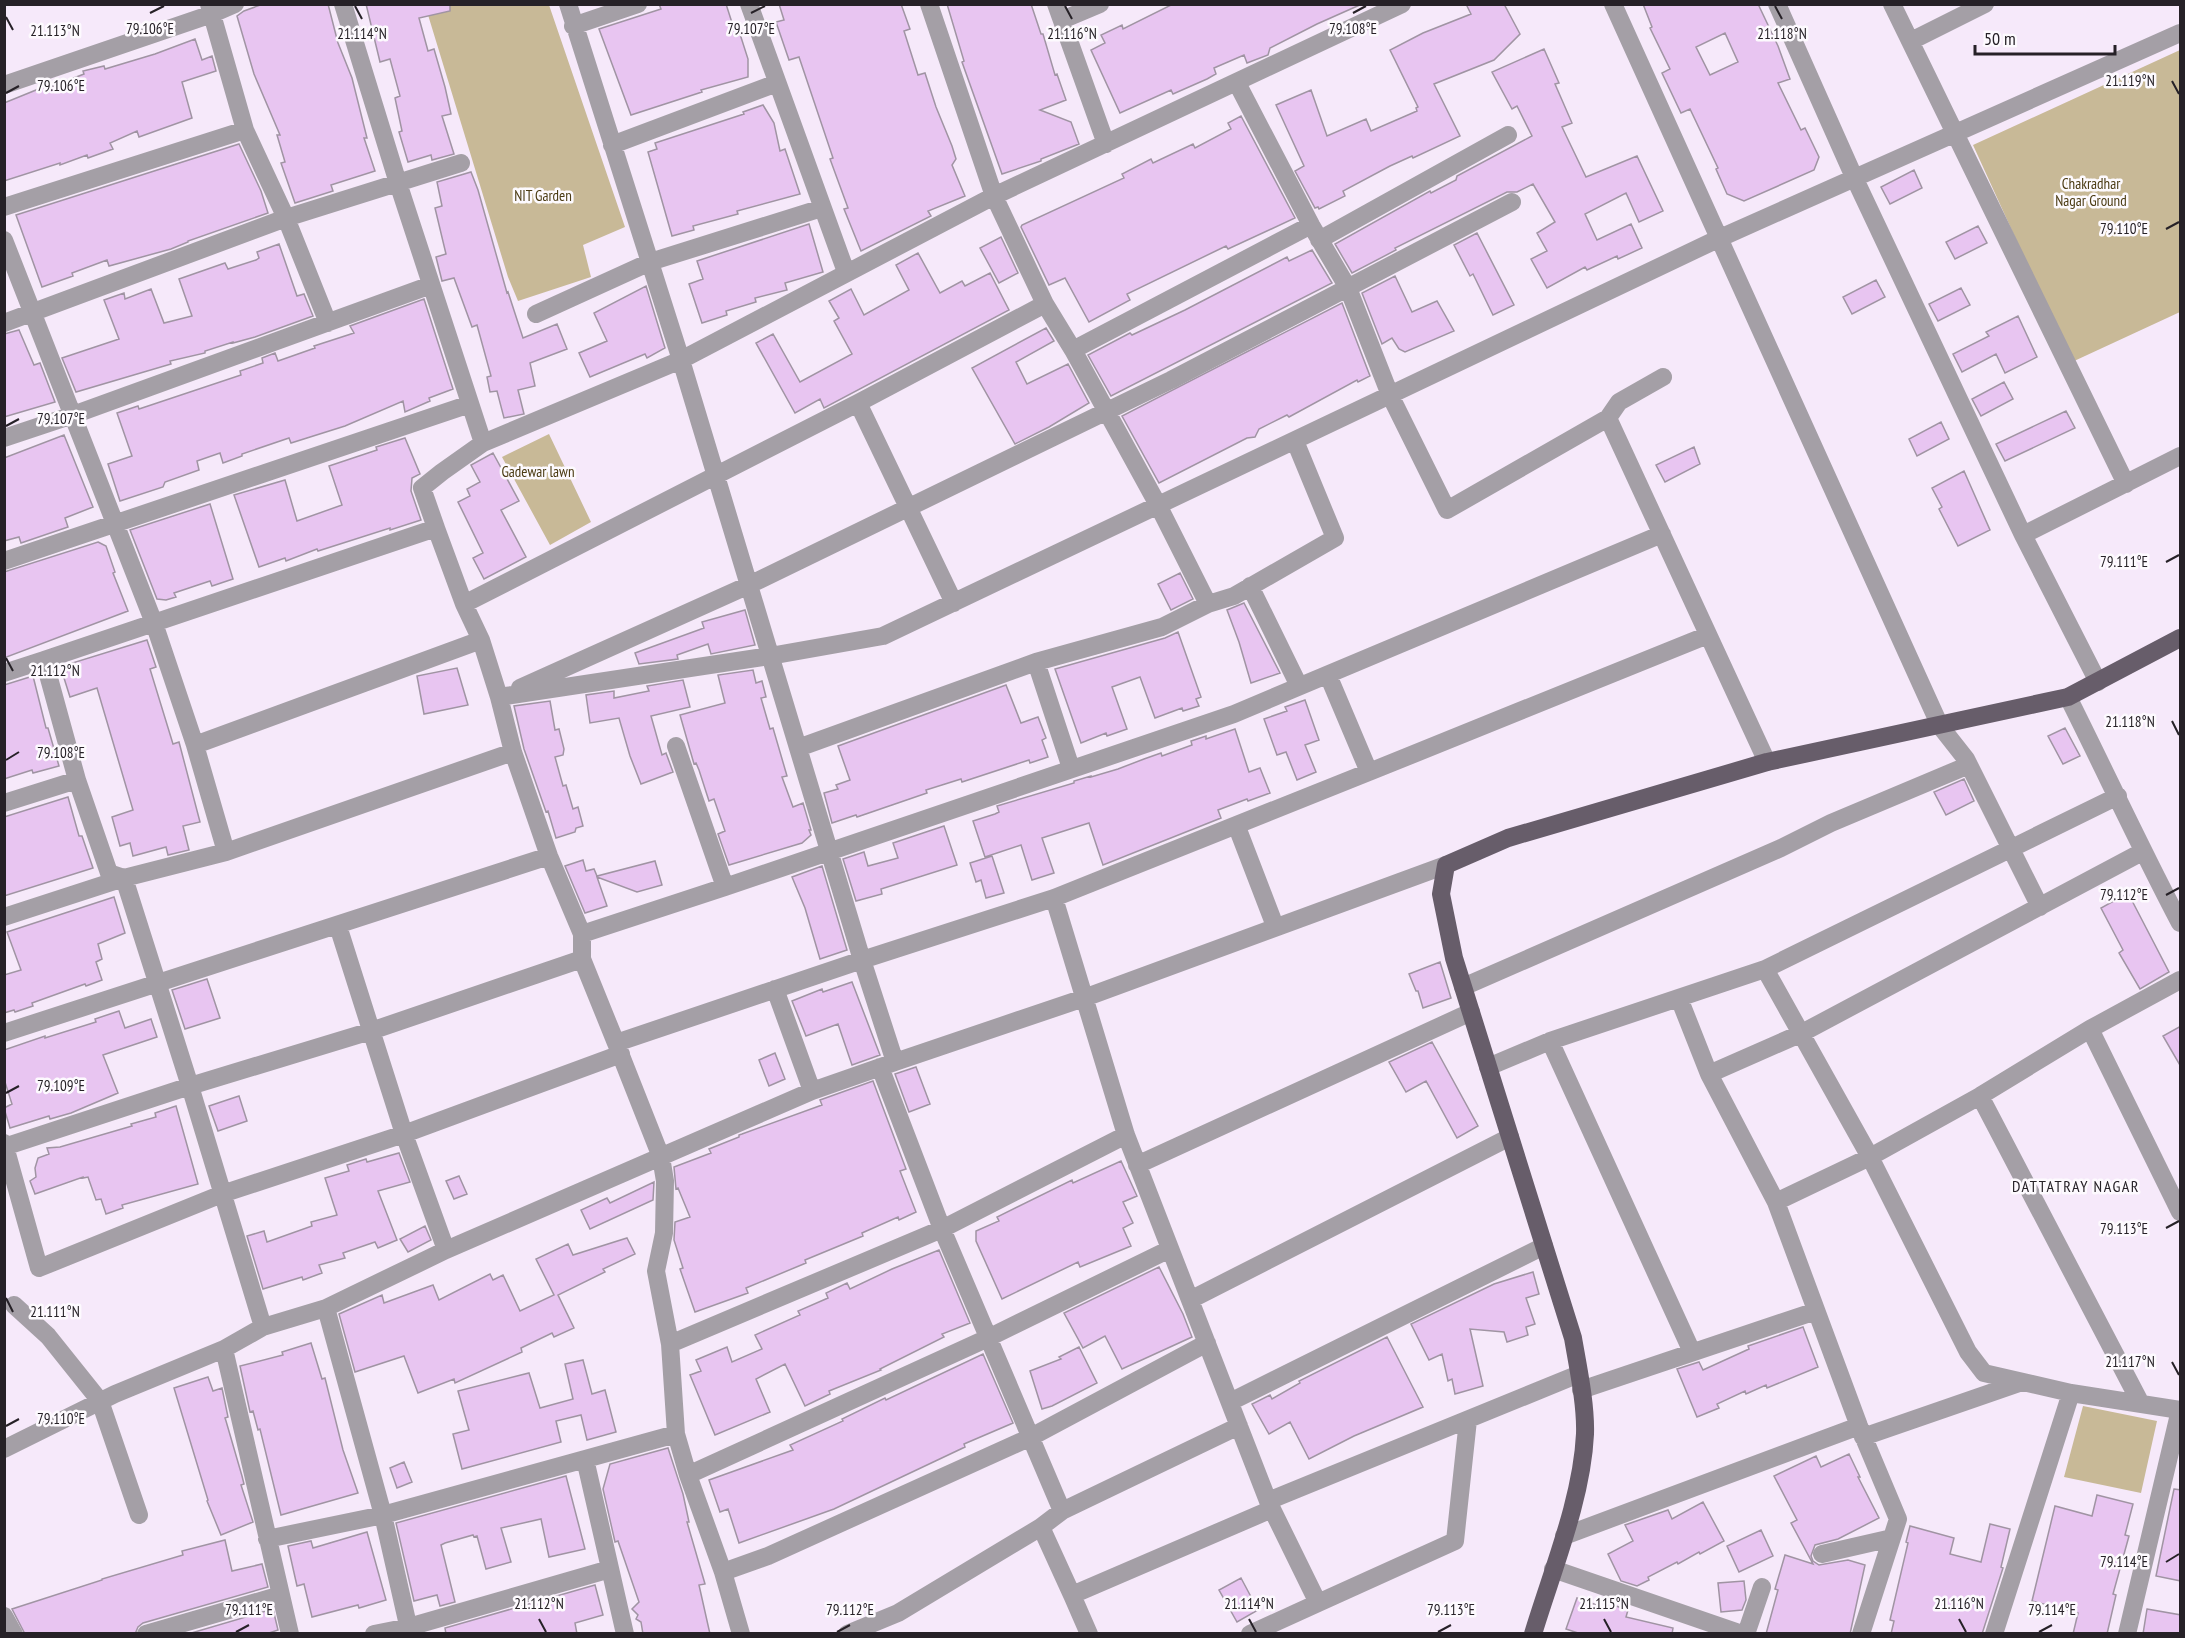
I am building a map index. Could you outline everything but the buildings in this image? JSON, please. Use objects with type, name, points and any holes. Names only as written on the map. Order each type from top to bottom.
[{"type":"main road","points":[[1533,1634],[1564,1536],[1582,1464],[1585,1431],[1580,1382],[1573,1338],[1454,958],[1441,894],[1446,865],[1508,838],[1767,762],[2068,697],[2181,638]]},
{"type":"street","points":[[4,86],[211,9],[235,4]]},
{"type":"street","points":[[343,4],[398,183],[483,443]]},
{"type":"street","points":[[568,4],[573,26],[681,360],[829,850],[862,960],[888,1065],[942,1229],[1062,1511]]},
{"type":"street","points":[[573,26],[638,4]]},
{"type":"street","points":[[749,4],[846,272]]},
{"type":"street","points":[[929,4],[994,196],[1045,304],[1073,350],[1158,506],[1208,604]]},
{"type":"street","points":[[1100,4],[1059,12],[1106,144]]},
{"type":"street","points":[[741,1634],[723,1572],[688,1475],[676,1434],[670,1344],[656,1271],[664,1233],[665,1181],[661,1157],[582,959],[582,934],[549,856],[513,752],[481,640],[464,604],[422,488],[442,471],[483,443],[681,360],[994,196],[1402,4]]},
{"type":"street","points":[[1613,4],[1940,726],[1969,765],[2040,907]]},
{"type":"street","points":[[1777,4],[1854,177],[2023,535],[2098,682]]},
{"type":"street","points":[[1892,4],[2126,484]]},
{"type":"street","points":[[1911,41],[1985,4]]},
{"type":"street","points":[[211,9],[245,130],[286,218],[328,323]]},
{"type":"street","points":[[499,697],[770,656],[883,636],[1720,238],[2181,33]]},
{"type":"street","points":[[612,145],[777,83]]},
{"type":"street","points":[[1237,83],[1347,288],[1390,395],[1447,510],[1608,418],[1619,402],[1663,377]]},
{"type":"street","points":[[4,207],[245,130]]},
{"type":"street","points":[[1073,350],[1508,135]]},
{"type":"street","points":[[4,323],[286,218],[461,163]]},
{"type":"street","points":[[499,697],[749,585],[1106,412],[1512,202]]},
{"type":"street","points":[[536,314],[650,262],[822,208]]},
{"type":"street","points":[[4,240],[154,623],[195,745],[226,852]]},
{"type":"street","points":[[4,438],[431,285]]},
{"type":"street","points":[[464,604],[858,403],[1045,304]]},
{"type":"street","points":[[858,403],[954,603]]},
{"type":"street","points":[[4,561],[470,404]]},
{"type":"street","points":[[1608,418],[1767,762]]},
{"type":"street","points":[[798,748],[1036,662],[1162,627],[1208,604],[1234,596],[1335,538],[1294,441]]},
{"type":"street","points":[[2023,535],[2181,456]]},
{"type":"street","points":[[4,673],[436,528]]},
{"type":"street","points":[[582,934],[1234,714],[1662,534]]},
{"type":"street","points":[[1251,586],[1299,686]]},
{"type":"street","points":[[582,959],[371,1031],[5,1146],[39,1268],[222,1194],[404,1134],[775,989],[1054,898],[1237,827],[1708,635]]},
{"type":"street","points":[[195,745],[481,640]]},
{"type":"street","points":[[44,660],[77,780],[109,873],[123,878]]},
{"type":"street","points":[[1036,662],[1071,768]]},
{"type":"street","points":[[1328,675],[1369,772]]},
{"type":"street","points":[[2068,697],[2118,796],[2142,852],[2181,924]]},
{"type":"street","points":[[676,746],[725,887]]},
{"type":"street","points":[[4,917],[123,878],[226,852],[513,752]]},
{"type":"street","points":[[1463,987],[1781,848],[1831,823],[1969,765]]},
{"type":"street","points":[[4,802],[77,780]]},
{"type":"street","points":[[1488,1067],[1550,1041],[1765,969],[2118,796]]},
{"type":"street","points":[[1237,827],[1275,926]]},
{"type":"street","points":[[1709,1074],[1800,1034],[2142,852]]},
{"type":"street","points":[[4,1033],[549,856]]},
{"type":"street","points":[[4,1449],[100,1401],[224,1349],[263,1327],[327,1308],[446,1250],[812,1091],[1084,998],[1446,865]]},
{"type":"street","points":[[123,878],[190,1086],[263,1327]]},
{"type":"street","points":[[1054,898],[1137,1165],[1270,1505],[1318,1603]]},
{"type":"street","points":[[338,926],[404,1134],[446,1250]]},
{"type":"street","points":[[1765,969],[1870,1157],[1968,1352],[1984,1373],[2071,1393],[2180,1410],[2127,1634]]},
{"type":"street","points":[[1776,1202],[1870,1157],[1980,1096],[2090,1029],[2181,980]]},
{"type":"street","points":[[775,989],[812,1091]]},
{"type":"street","points":[[1679,998],[1709,1074],[1776,1202],[1861,1431],[1898,1519],[1861,1634]]},
{"type":"street","points":[[1137,1165],[1471,1012]]},
{"type":"street","points":[[2090,1029],[2181,1212]]},
{"type":"street","points":[[1550,1041],[1692,1352]]},
{"type":"street","points":[[1980,1096],[2140,1402]]},
{"type":"street","points":[[670,1344],[942,1229],[1126,1135]]},
{"type":"street","points":[[1190,1300],[1510,1137]]},
{"type":"street","points":[[1230,1402],[1544,1246]]},
{"type":"street","points":[[688,1475],[988,1338],[1170,1249]]},
{"type":"street","points":[[14,1305],[48,1336],[100,1401],[139,1515]]},
{"type":"street","points":[[327,1308],[382,1515],[409,1630]]},
{"type":"street","points":[[1072,1595],[1270,1505],[1468,1420],[1580,1382],[1692,1352],[1816,1311]]},
{"type":"street","points":[[723,1572],[768,1556],[1031,1437],[1207,1343]]},
{"type":"street","points":[[224,1349],[290,1634]]},
{"type":"street","points":[[1564,1536],[1861,1431],[2022,1382]]},
{"type":"street","points":[[1994,1634],[2071,1393]]},
{"type":"street","points":[[1250,1634],[1455,1541],[1468,1420]]},
{"type":"street","points":[[847,1634],[898,1613],[1041,1527],[1062,1511],[1239,1426]]},
{"type":"street","points":[[267,1539],[382,1515],[676,1434]]},
{"type":"street","points":[[585,1460],[625,1634]]},
{"type":"street","points":[[1041,1527],[1089,1634]]},
{"type":"street","points":[[1822,1554],[1892,1538]]},
{"type":"street","points":[[374,1634],[409,1630],[610,1569]]},
{"type":"street","points":[[1553,1569],[1744,1634],[1762,1587]]},
{"type":"street","points":[[146,1634],[280,1595]]},
{"type":"street","points":[[4,1616],[14,1634]]},
{"type":"green space","name":"NIT Garden","points":[[425,5],[549,5],[625,227],[583,245],[591,277],[518,301],[508,277]]},
{"type":"green space","name":"Chakradhar Nagar Ground","points":[[2180,50],[2180,312],[2072,362],[1973,145]]},
{"type":"green space","name":"Gadewar lawn","points":[[549,434],[591,522],[550,545],[502,457]]},
{"type":"green space","points":[[2083,1406],[2157,1421],[2141,1493],[2064,1477]]},
{"type":"district","name":"DATTATRAY NAGAR","points":[[2076,1186]]}]
